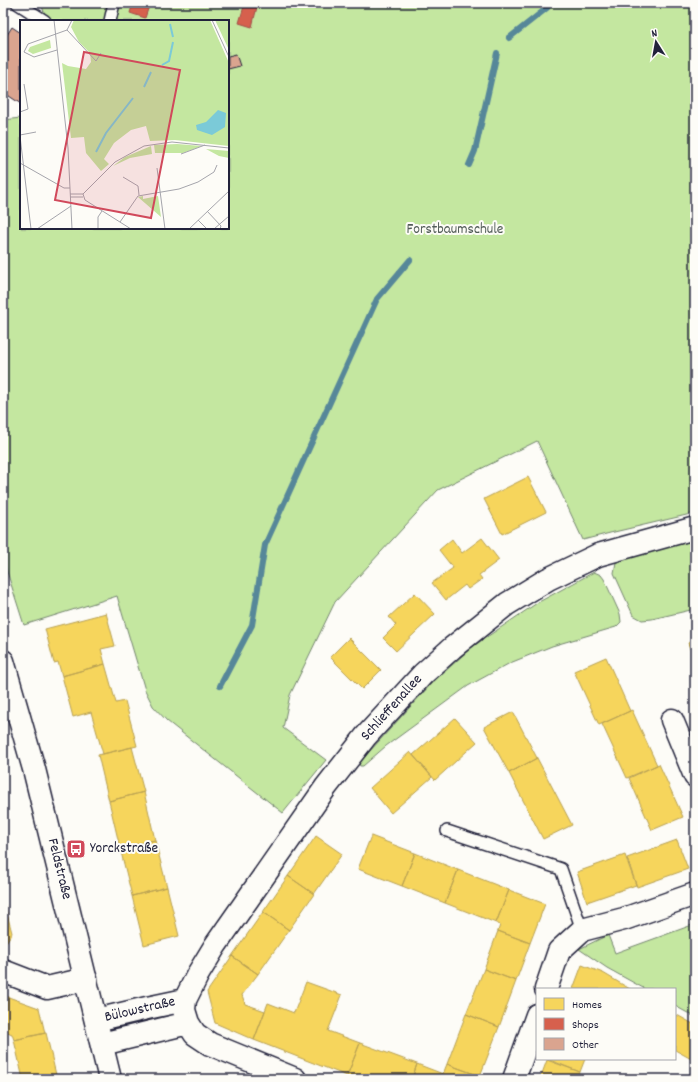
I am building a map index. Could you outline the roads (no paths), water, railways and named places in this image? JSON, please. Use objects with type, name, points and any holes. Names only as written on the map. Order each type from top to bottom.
[{"type":"street","name":"Schlieffenallee","points":[[185,1000],[198,974],[215,946],[326,788],[366,736],[423,674],[491,616],[519,596],[548,579],[598,554],[695,528]]},
{"type":"street","name":"Feldstraße","points":[[3,661],[34,769],[110,1079]]},
{"type":"street","points":[[672,720],[695,776]]},
{"type":"street","points":[[546,988],[559,951],[582,930],[624,919],[695,894]]},
{"type":"street","points":[[3,971],[47,988],[86,979]]},
{"type":"street","name":"Bülowstraße","points":[[96,1020],[185,1000],[184,1010],[188,1023],[195,1034],[210,1044],[295,1079]]},
{"type":"street","points":[[514,1079],[536,1018]]},
{"type":"street","name":"Bülowstraße","points":[[102,1044],[188,1023]]},
{"type":"lane","points":[[17,3],[43,20]]},
{"type":"lane","points":[[110,20],[114,3]]},
{"type":"lane","points":[[447,831],[561,869],[582,930]]},
{"type":"waterway","points":[[509,38],[547,8]]},
{"type":"waterway","points":[[469,165],[475,151],[497,53]]},
{"type":"waterway","points":[[220,686],[252,625],[265,545],[377,299],[410,260]]},
{"type":"place","name":"Yorckstraße","points":[[76,849]]},
{"type":"park label","name":"Forstbaumschule","points":[[455,230]]}]
